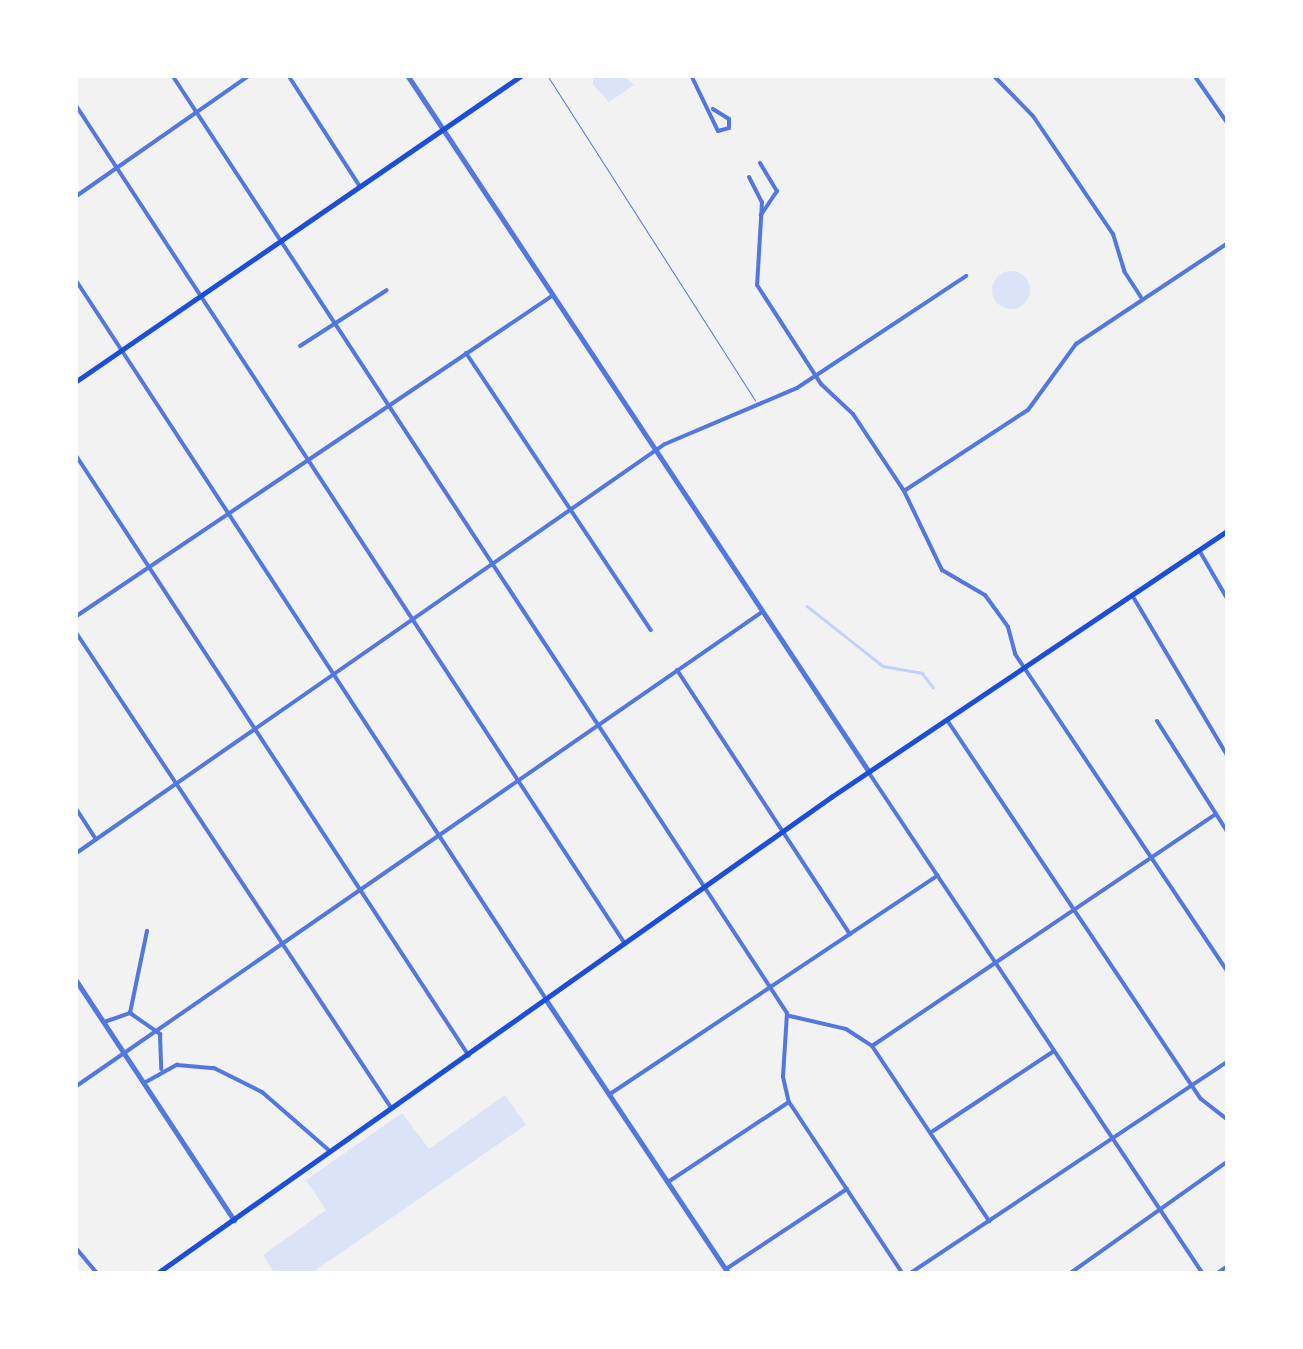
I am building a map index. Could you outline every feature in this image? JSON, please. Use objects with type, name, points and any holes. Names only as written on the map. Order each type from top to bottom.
[{"type":"main road","points":[[75,382],[522,75]]},
{"type":"main road","points":[[156,1274],[869,772],[1228,530]]},
{"type":"street","points":[[172,75],[787,1012],[846,1029],[872,1046],[989,1221]]},
{"type":"street","points":[[75,197],[250,75]]},
{"type":"street","points":[[288,75],[359,185]]},
{"type":"street","points":[[407,75],[1203,1274]]},
{"type":"street","points":[[690,75],[712,108],[718,131],[728,128],[729,119],[712,108]]},
{"type":"street","points":[[993,75],[1031,114],[1113,234],[1124,271],[1142,299]]},
{"type":"street","points":[[1194,75],[1228,124]]},
{"type":"street","points":[[75,104],[625,944]]},
{"type":"street","points":[[760,163],[777,191],[761,215]]},
{"type":"street","points":[[749,177],[762,199],[755,280],[816,376],[853,414],[904,491],[942,570],[985,595],[1025,667],[1228,972]]},
{"type":"street","points":[[904,491],[1028,410],[1076,344],[1228,244]]},
{"type":"street","points":[[75,854],[655,451],[759,406],[816,376],[966,276]]},
{"type":"street","points":[[75,278],[727,1272],[847,1189]]},
{"type":"street","points":[[300,346],[387,290]]},
{"type":"street","points":[[75,617],[387,402],[552,296]]},
{"type":"street","points":[[466,352],[651,630]]},
{"type":"street","points":[[75,454],[469,1056]]},
{"type":"street","points":[[1199,550],[1228,600]]},
{"type":"street","points":[[1132,595],[1228,757]]},
{"type":"street","points":[[75,1087],[762,612]]},
{"type":"street","points":[[75,631],[392,1110]]},
{"type":"street","points":[[677,670],[850,934]]},
{"type":"street","points":[[947,720],[1192,1085],[1228,1120]]},
{"type":"street","points":[[1157,721],[1228,833]]},
{"type":"street","points":[[75,807],[96,839]]},
{"type":"street","points":[[872,1046],[1216,814]]},
{"type":"street","points":[[610,1094],[938,875]]},
{"type":"street","points":[[130,1013],[147,932]]},
{"type":"street","points":[[75,979],[234,1220]]},
{"type":"street","points":[[787,1012],[783,1071],[789,1102],[906,1274],[1228,1061]]},
{"type":"street","points":[[104,1022],[130,1013],[157,1029],[164,1047],[161,1069]]},
{"type":"street","points":[[930,1132],[1054,1050]]},
{"type":"street","points":[[144,1083],[161,1069],[197,1064],[235,1077],[276,1103],[331,1152]]},
{"type":"street","points":[[668,1182],[789,1102]]},
{"type":"street","points":[[1069,1274],[1228,1161]]},
{"type":"street","points":[[75,1247],[98,1274]]},
{"type":"street","points":[[1216,1274],[1228,1266]]},
{"type":"lane","points":[[547,75],[759,406]]},
{"type":"shaded area","points":[[593,75],[623,75],[634,85],[609,102],[593,85]]},
{"type":"shaded area","points":[[1011,271],[1024,277],[1030,290],[1024,303],[1011,309],[998,303],[992,290],[998,277]]},
{"type":"shaded area","points":[[505,1095],[526,1125],[310,1274],[275,1274],[263,1255],[326,1210],[306,1180],[402,1113],[429,1149]]},
{"type":"waterway","points":[[807,606],[883,666],[922,673],[933,687]]}]
